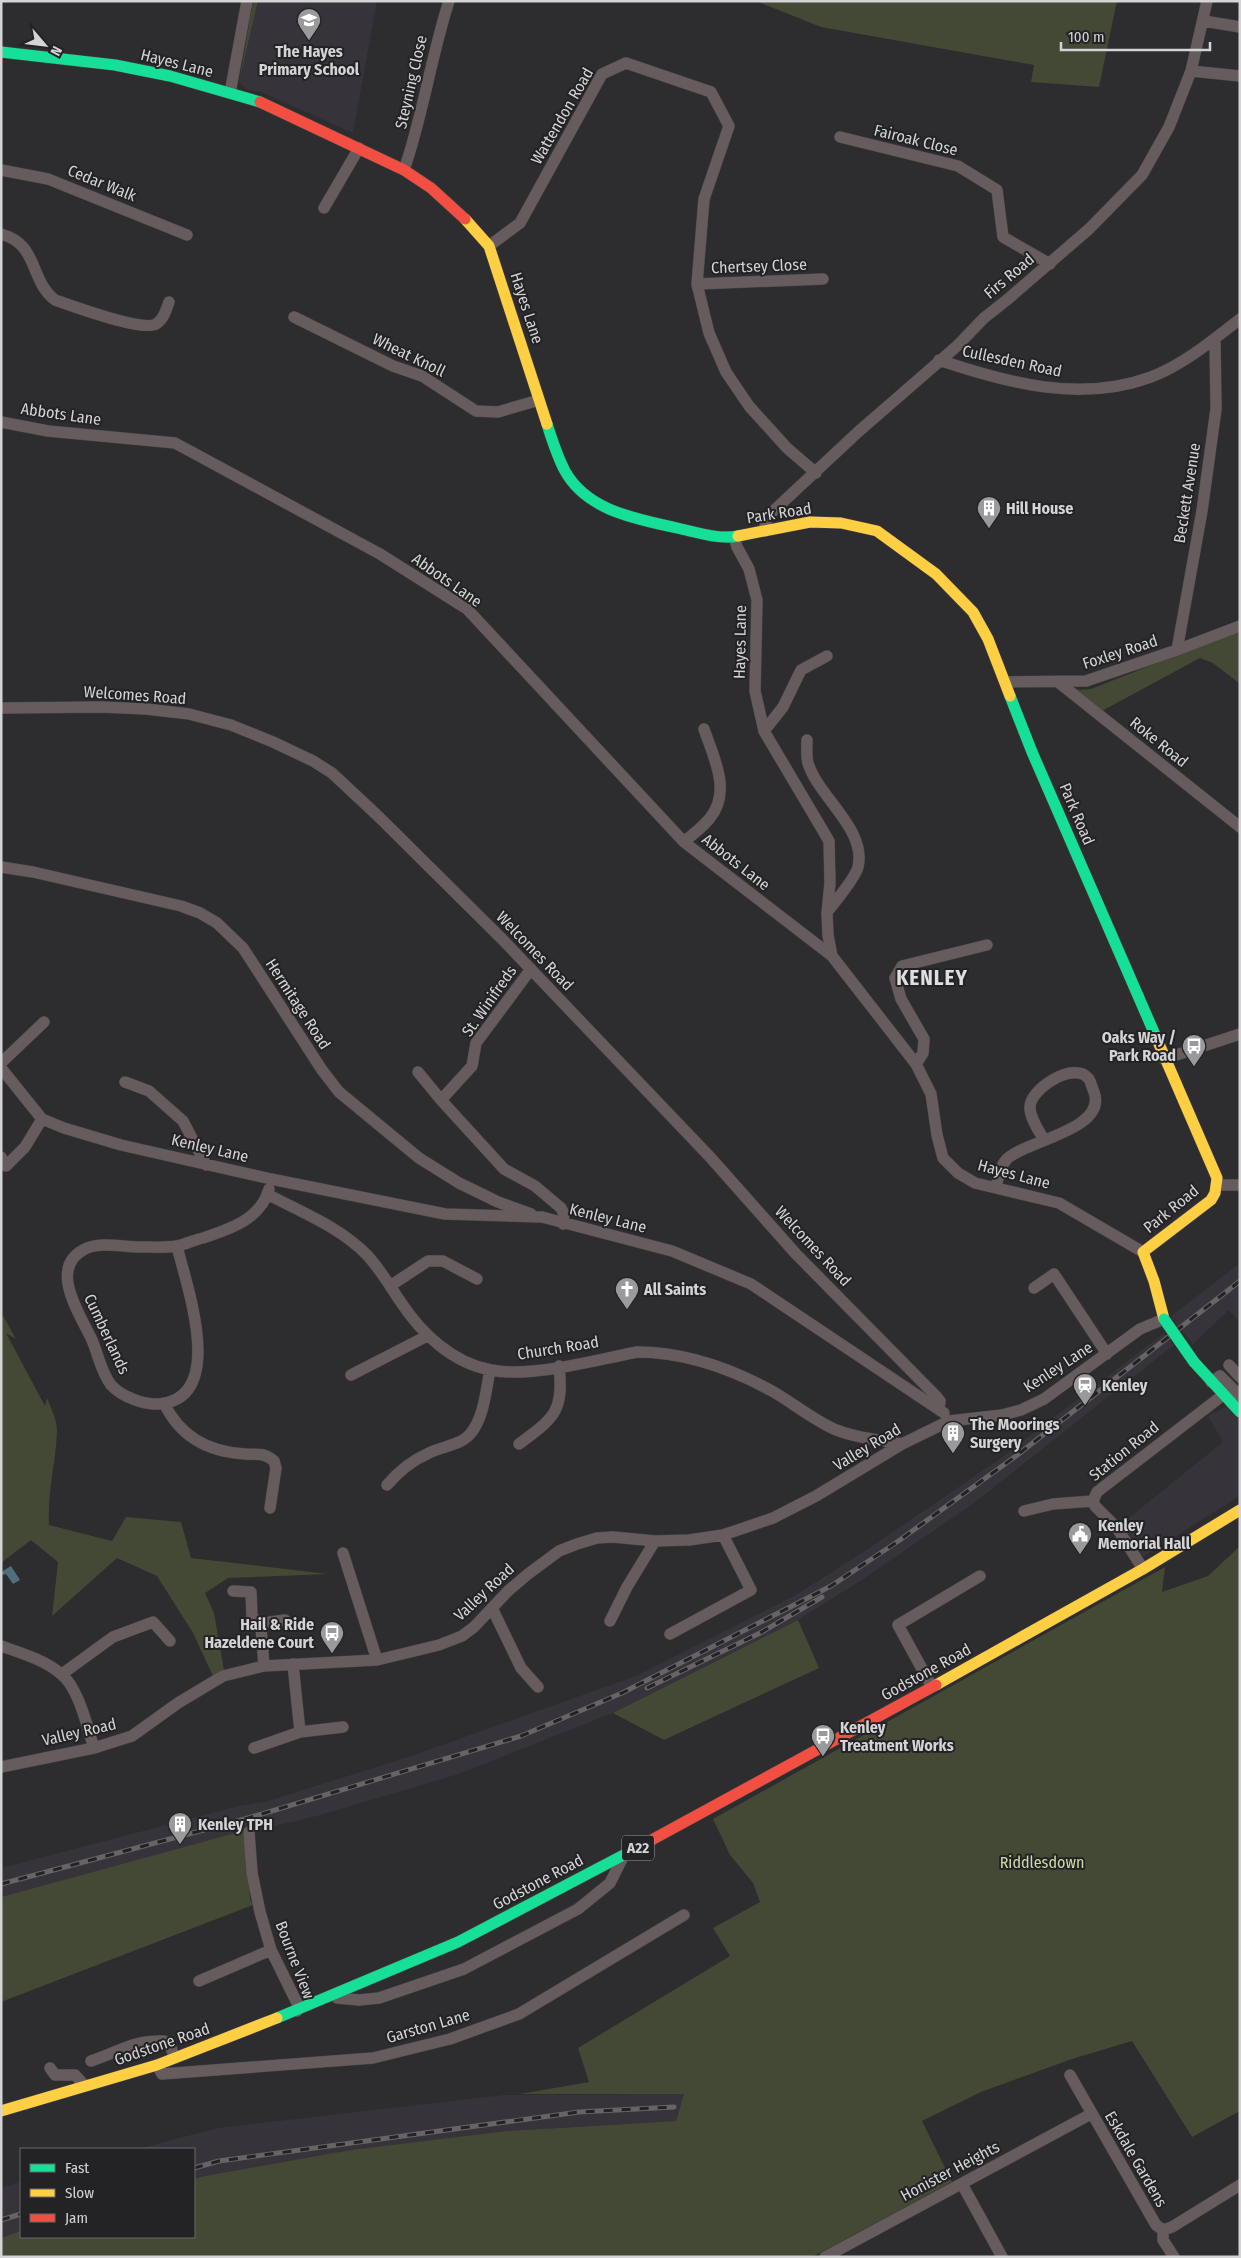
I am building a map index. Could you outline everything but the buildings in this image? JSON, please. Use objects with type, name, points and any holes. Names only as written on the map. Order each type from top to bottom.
[{"type":"main road","name":"Hayes Lane","points":[[1,52],[115,65],[170,76],[230,93],[264,103],[404,170],[431,188],[475,228],[490,246],[558,457],[566,473],[583,493],[601,506],[622,515],[705,534],[734,536]]},
{"type":"main road","name":"Park Road","points":[[734,536],[810,522],[841,523],[877,532],[936,574],[973,612],[988,639],[1032,752],[1215,1173],[1217,1185],[1211,1200],[1143,1252]]},
{"type":"main road","points":[[1143,1252],[1154,1281],[1164,1320],[1194,1362],[1240,1412]]},
{"type":"main road","name":"Godstone Road","points":[[1,2111],[157,2065],[297,2011],[458,1942],[624,1855],[932,1688],[1143,1569],[1240,1510]]},
{"type":"street","points":[[230,93],[247,1]]},
{"type":"street","name":"Steyning Close","points":[[404,170],[416,133],[439,32],[449,1]]},
{"type":"street","name":"Firs Road","points":[[766,531],[765,524],[768,516],[939,360],[957,346],[984,318],[1050,264],[1142,175],[1169,127],[1191,71],[1204,21],[1207,1]]},
{"type":"street","points":[[1204,21],[1240,27]]},
{"type":"street","name":"Wattendon Road","points":[[490,246],[520,224],[602,74],[626,62],[711,92],[728,126],[704,199],[697,284],[709,333],[726,372],[749,406],[787,448],[816,473]]},
{"type":"street","points":[[1191,71],[1240,76]]},
{"type":"street","name":"Fairoak Close","points":[[840,137],[958,166],[997,190],[1003,237],[1050,264]]},
{"type":"street","points":[[324,208],[359,148]]},
{"type":"street","name":"Cedar Walk","points":[[1,170],[48,179],[188,235]]},
{"type":"street","points":[[1,234],[13,237],[22,244],[42,285],[55,300],[138,326],[155,325],[163,317],[169,302]]},
{"type":"street","name":"Chertsey Close","points":[[697,284],[823,279]]},
{"type":"street","name":"Wheat Knoll","points":[[294,318],[393,366],[422,376],[476,411],[498,412],[539,400]]},
{"type":"street","name":"Cullesden Road","points":[[939,360],[979,374],[1048,388],[1075,390],[1107,389],[1152,377],[1215,340],[1240,319]]},
{"type":"street","name":"Beckett Avenue","points":[[1177,650],[1202,511],[1216,409],[1215,340]]},
{"type":"street","name":"Abbots Lane","points":[[1,422],[48,431],[175,443],[380,554],[467,609],[684,842],[832,956]]},
{"type":"street","name":"Hayes Lane","points":[[734,536],[737,546],[750,569],[757,600],[755,691],[764,731],[829,841],[830,883],[827,913],[828,936],[832,956],[916,1064],[931,1094],[943,1158],[958,1173],[975,1183],[1059,1202],[1143,1252]]},
{"type":"street","name":"Foxley Road","points":[[1005,682],[1086,681],[1240,626]]},
{"type":"street","points":[[764,731],[783,707],[801,670],[828,656]]},
{"type":"street","name":"Roke Road","points":[[1058,682],[1240,827]]},
{"type":"street","name":"Welcomes Road","points":[[1,708],[102,707],[146,709],[189,714],[231,725],[313,761],[337,778],[373,811],[531,969],[710,1157],[796,1254],[936,1396],[940,1402],[939,1409]]},
{"type":"street","points":[[684,842],[710,817],[716,808],[720,793],[719,773],[704,729]]},
{"type":"street","points":[[807,740],[807,762],[823,793],[848,822],[859,852],[858,868],[827,913]]},
{"type":"street","name":"Hermitage Road","points":[[1,868],[33,872],[181,906],[200,913],[217,924],[243,948],[322,1070],[339,1092],[419,1158],[459,1182],[498,1202],[542,1218]]},
{"type":"street","points":[[916,1064],[923,1053],[924,1039],[901,999],[895,978],[902,966],[987,945]]},
{"type":"street","name":"St. Winifreds","points":[[442,1100],[472,1066],[476,1043],[531,969]]},
{"type":"street","points":[[1,1063],[44,1022]]},
{"type":"street","points":[[1164,1059],[1240,1034]]},
{"type":"street","name":"Kenley Lane","points":[[1,1068],[42,1119],[64,1128],[121,1145],[271,1179],[445,1214],[542,1218],[672,1251],[751,1284],[939,1409],[949,1421],[972,1417],[990,1417],[1021,1410],[1044,1399],[1140,1329],[1164,1320]]},
{"type":"street","points":[[418,1072],[504,1169],[536,1186],[560,1208],[564,1214],[564,1224]]},
{"type":"street","points":[[996,1188],[1006,1160],[1044,1140],[1057,1137],[1090,1115],[1094,1106],[1095,1096],[1088,1078],[1079,1072],[1068,1072],[1036,1091],[1031,1100],[1030,1109],[1044,1140]]},
{"type":"street","points":[[125,1082],[149,1091],[183,1121],[206,1165]]},
{"type":"street","points":[[1,1157],[6,1166],[25,1147],[42,1119]]},
{"type":"street","name":"Cumberlands","points":[[164,1403],[140,1402],[112,1386],[74,1306],[67,1276],[74,1257],[90,1247],[98,1245],[177,1246],[231,1229],[252,1216],[267,1194],[271,1179]]},
{"type":"street","points":[[1217,1185],[1240,1185]]},
{"type":"street","name":"Church Road","points":[[267,1194],[338,1231],[367,1255],[427,1336],[449,1353],[490,1370],[520,1372],[637,1352],[656,1352],[705,1362],[772,1391],[834,1428],[850,1434],[902,1444]]},
{"type":"street","points":[[177,1246],[199,1337],[199,1355],[194,1380],[187,1390],[178,1398],[164,1403],[171,1418],[184,1432],[200,1444],[224,1452],[263,1454],[274,1460],[276,1468],[270,1508]]},
{"type":"street","points":[[390,1286],[428,1261],[443,1260],[477,1279]]},
{"type":"street","points":[[1034,1288],[1054,1274],[1107,1354]]},
{"type":"street","points":[[352,1375],[427,1336]]},
{"type":"street","points":[[1229,1365],[1240,1377]]},
{"type":"street","points":[[519,1444],[544,1425],[557,1408],[562,1392],[559,1366]]},
{"type":"street","points":[[386,1485],[395,1475],[414,1461],[431,1452],[464,1440],[472,1433],[478,1421],[490,1370]]},
{"type":"street","points":[[1211,1382],[1220,1376],[1240,1396]]},
{"type":"street","name":"Station Road","points":[[1143,1569],[1117,1528],[1095,1506],[1093,1501],[1097,1492],[1223,1395]]},
{"type":"street","name":"Valley Road","points":[[1,1767],[94,1748],[132,1736],[178,1703],[223,1676],[264,1666],[377,1660],[439,1646],[462,1636],[474,1627],[521,1579],[559,1551],[597,1538],[655,1541],[689,1540],[723,1535],[773,1518],[816,1496],[902,1444],[949,1421]]},
{"type":"street","points":[[1024,1511],[1053,1504],[1093,1501]]},
{"type":"street","points":[[670,1634],[751,1590],[723,1535]]},
{"type":"street","points":[[610,1622],[627,1587],[655,1541]]},
{"type":"street","points":[[343,1552],[377,1660]]},
{"type":"street","points":[[932,1688],[898,1625],[980,1576]]},
{"type":"street","points":[[233,1591],[251,1592],[252,1618],[262,1623],[285,1620]]},
{"type":"street","points":[[492,1608],[521,1668],[538,1687]]},
{"type":"street","points":[[62,1674],[113,1638],[153,1622],[170,1641]]},
{"type":"street","points":[[262,1623],[264,1666]]},
{"type":"street","points":[[1,1646],[27,1655],[62,1674],[79,1700],[94,1748]]},
{"type":"street","points":[[293,1664],[300,1732]]},
{"type":"street","points":[[254,1748],[300,1732],[342,1727]]},
{"type":"street","name":"Bourne View","points":[[249,1832],[256,1898],[271,1950],[298,2005],[297,2011]]},
{"type":"street","name":"Godstone Road","points":[[331,1997],[358,2000],[379,1998],[464,1969],[578,1909],[610,1883],[624,1855]]},
{"type":"street","name":"Garston Lane","points":[[157,2065],[162,2074],[173,2074],[373,2058],[450,2039],[519,2014],[684,1915]]},
{"type":"street","points":[[199,1980],[271,1950]]},
{"type":"street","points":[[91,2061],[114,2054],[128,2045],[148,2040],[164,2041],[171,2048],[175,2058]]},
{"type":"street","points":[[50,2068],[55,2075],[75,2075],[85,2086]]},
{"type":"street","name":"Eskdale Gardens","points":[[1070,2075],[1156,2225],[1163,2230],[1163,2240],[1174,2257]]},
{"type":"street","name":"Honister Heights","points":[[825,2257],[1091,2114]]},
{"type":"street","points":[[962,2184],[1002,2257]]},
{"type":"street","points":[[1163,2230],[1172,2227],[1240,2185]]},
{"type":"shaded area","name":"The Hayes Primary School","points":[[258,1],[377,1],[353,133],[261,92],[247,90],[239,82]]},
{"type":"shaded area","points":[[1240,1263],[1240,1323],[1229,1310],[1193,1344],[1170,1317]]},
{"type":"shaded area","points":[[1164,1333],[1174,1345],[974,1503],[859,1582],[798,1620],[613,1713],[459,1774],[317,1816],[250,1832],[246,1830],[1,1897],[1,1868],[239,1806],[268,1801],[408,1757],[636,1676],[794,1596],[865,1551],[1001,1458]]},
{"type":"shaded area","points":[[1228,1405],[1240,1415],[1240,1496],[1141,1558],[1120,1525],[1223,1442],[1208,1416]]},
{"type":"shaded area","points":[[685,2094],[676,2121],[507,2131],[195,2180],[195,2148],[143,2148],[217,2128],[504,2095]]},
{"type":"shaded area","points":[[20,2182],[20,2233],[1,2239],[1,2188]]},
{"type":"green space","points":[[253,1],[258,1],[239,82]]},
{"type":"green space","points":[[756,1],[1117,1],[1099,87],[1031,82],[1034,65],[821,27]]},
{"type":"green space","points":[[1240,630],[1240,684],[1213,663],[1200,658],[1100,712],[1067,687],[1081,690],[1091,689]]},
{"type":"green space","points":[[1,1312],[16,1339],[6,1333],[45,1406],[47,1398],[54,1414],[57,1431],[49,1501],[49,1525],[112,1541],[126,1517],[181,1522],[191,1558],[328,1574],[228,1578],[205,1593],[214,1613],[224,1670],[213,1676],[193,1633],[157,1576],[117,1558],[52,1616],[58,1562],[31,1540],[1,1563]]},
{"type":"green space","name":"Riddlesdown","points":[[1240,1546],[1240,2111],[1192,2137],[1132,2041],[1072,2059],[981,2092],[922,2121],[952,2182],[812,2257],[1,2257],[1,2238],[20,2231],[20,2238],[195,2238],[195,2179],[205,2176],[351,2150],[507,2131],[676,2121],[684,2094],[520,2094],[589,2082],[578,2048],[730,1956],[713,1928],[760,1902],[753,1883],[730,1855],[713,1819],[1165,1567],[1162,1592],[1208,1576]]},
{"type":"green space","points":[[798,1620],[819,1668],[664,1740],[613,1713]]},
{"type":"green space","points":[[246,1830],[250,1899],[253,1905],[1,2002],[1,1897]]},
{"type":"water","points":[[11,1566],[20,1580],[13,1584],[6,1574],[3,1575],[1,1572]]},
{"type":"railway","points":[[1,1884],[245,1819],[521,1736],[622,1693],[831,1586],[897,1542],[1016,1456],[1240,1281]]},
{"type":"railway","points":[[647,1688],[760,1633],[822,1597]]},
{"type":"railway","points":[[195,2168],[219,2161],[579,2112],[674,2107]]},
{"type":"railway","points":[[1,2220],[20,2214]]},
{"type":"traffic: fast","points":[[1,52],[115,65],[170,76],[260,102]]},
{"type":"traffic: fast","points":[[547,424],[565,471],[574,485],[586,496],[630,517],[715,536],[738,536]]},
{"type":"traffic: fast","points":[[1010,696],[1032,752],[1156,1037]]},
{"type":"traffic: fast","points":[[1164,1319],[1194,1362]]},
{"type":"traffic: fast","points":[[1194,1362],[1240,1412]]},
{"type":"traffic: fast","points":[[277,2018],[458,1942],[635,1849]]},
{"type":"traffic: slow","points":[[465,219],[489,246],[547,424]]},
{"type":"traffic: slow","points":[[738,536],[810,522],[841,523],[877,531],[936,574],[973,612],[988,639],[1010,696]]},
{"type":"traffic: slow","points":[[1156,1037],[1217,1178],[1215,1193],[1211,1200],[1143,1252],[1154,1281],[1164,1319]]},
{"type":"traffic: slow","points":[[936,1685],[1143,1569],[1240,1510]]},
{"type":"traffic: slow","points":[[1,2111],[157,2065],[277,2018]]},
{"type":"traffic: jam","points":[[260,102],[404,170],[431,188],[465,219]]},
{"type":"traffic: jam","points":[[635,1849],[936,1685]]},
{"type":"place","name":"The Hayes Primary School","points":[[309,41]]},
{"type":"place","name":"Hill House","points":[[989,529]]},
{"type":"place","name":"Oaks Way / Park Road","points":[[1194,1067]]},
{"type":"place","name":"All Saints","points":[[627,1310]]},
{"type":"place","name":"Kenley","points":[[1085,1406]]},
{"type":"place","name":"The Moorings Surgery","points":[[953,1454]]},
{"type":"place","name":"Kenley Memorial Hall","points":[[1080,1555]]},
{"type":"place","name":"Hail & Ride Hazeldene Court","points":[[332,1654]]},
{"type":"place","name":"Kenley Treatment Works","points":[[823,1757]]},
{"type":"place","name":"Kenley TPH","points":[[180,1845]]},
{"type":"district","name":"KENLEY","points":[[932,978]]}]
